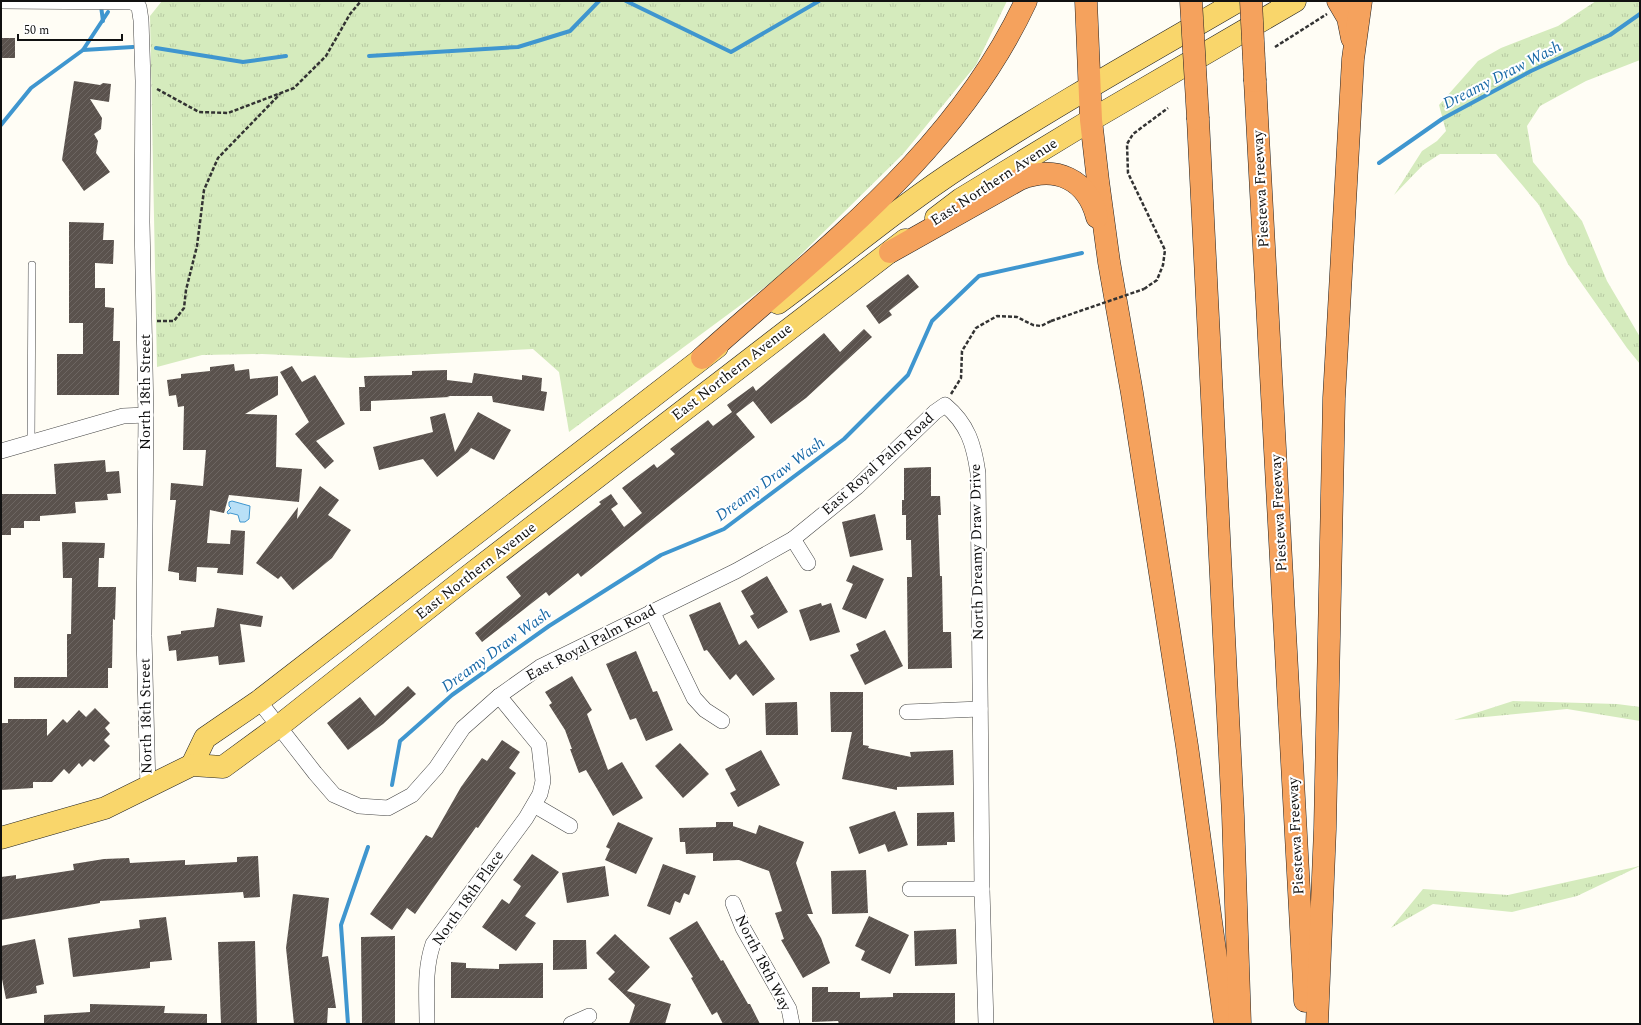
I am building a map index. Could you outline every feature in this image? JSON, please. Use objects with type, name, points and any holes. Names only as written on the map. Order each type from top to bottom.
[{"type":"highway","points":[[702,358],[836,240],[940,135],[988,70],[1015,24],[1026,1]]},
{"type":"highway","points":[[1086,1],[1091,120],[1109,262],[1132,393],[1186,738],[1225,1024]]},
{"type":"highway","points":[[1191,1],[1232,791],[1240,1024]]},
{"type":"highway","name":"Piestewa Freeway","points":[[1251,1],[1307,1024]]},
{"type":"highway","points":[[1317,1024],[1325,829],[1334,398],[1352,67],[1361,1]]},
{"type":"highway","points":[[1335,6],[1345,12],[1350,26],[1352,67]]},
{"type":"highway","points":[[890,252],[1020,180],[1034,175],[1048,174],[1058,175],[1071,180],[1087,194],[1095,211],[1109,262]]},
{"type":"main road","name":"East Northern Avenue","points":[[1238,1],[1089,86],[964,164],[702,358],[259,701],[205,738],[192,765],[223,767],[279,726],[466,578],[890,252],[962,199],[1091,120],[1295,1]]},
{"type":"main road","points":[[1,838],[105,808],[192,765]]},
{"type":"street","points":[[1,1],[98,3],[127,2]]},
{"type":"street","name":"North 18th Street","points":[[127,2],[139,7],[142,20],[142,222],[146,415],[144,636],[148,788]]},
{"type":"street","name":"East Royal Palm Road","points":[[259,701],[314,773],[334,795],[359,806],[388,808],[412,795],[436,768],[463,728],[499,696],[540,667],[736,571],[793,539],[858,487],[945,405]]},
{"type":"street","name":"North Dreamy Draw Drive","points":[[945,405],[956,414],[970,436],[978,473],[980,709],[983,807],[982,889],[986,1024]]},
{"type":"street","points":[[1,451],[123,416],[146,415]]},
{"type":"street","points":[[793,539],[808,562]]},
{"type":"street","points":[[652,611],[694,698],[705,710],[722,720]]},
{"type":"street","name":"North 18th Place","points":[[427,1024],[427,971],[433,944],[534,805],[540,794],[543,781],[539,745],[499,696]]},
{"type":"street","points":[[907,712],[980,709]]},
{"type":"street","points":[[534,805],[570,826]]},
{"type":"street","points":[[910,889],[982,889]]},
{"type":"street","name":"North 18th Way","points":[[733,903],[743,928],[789,1010],[792,1024]]},
{"type":"street","points":[[571,1024],[589,1016]]},
{"type":"lane","points":[[31,442],[32,266]]},
{"type":"path","points":[[143,81],[149,82],[156,88],[199,112],[228,114],[294,88],[326,56],[350,14],[361,1]]},
{"type":"path","points":[[1275,47],[1298,34],[1335,6]]},
{"type":"path","points":[[145,320],[174,321],[184,308],[186,290],[197,246],[204,190],[218,158],[280,94]]},
{"type":"path","points":[[945,405],[960,378],[962,351],[976,328],[997,316],[1017,317],[1041,326],[1051,321],[1144,289],[1157,280],[1163,265],[1165,250],[1128,172],[1127,144],[1133,134],[1168,108]]},
{"type":"green space","points":[[162,1],[1007,1],[976,65],[903,154],[777,278],[569,432],[559,372],[533,349],[353,358],[262,354],[202,355],[157,367],[150,16]]},
{"type":"green space","points":[[1596,1],[1640,1],[1640,60],[1586,81],[1540,106],[1527,126],[1533,162],[1582,221],[1607,281],[1640,337],[1640,364],[1627,348],[1568,264],[1539,205],[1496,154],[1440,154],[1423,165],[1394,195],[1422,151],[1437,141],[1446,131],[1439,105],[1478,61],[1501,48],[1558,26]]},
{"type":"green space","points":[[1513,701],[1617,704],[1640,707],[1640,721],[1567,709],[1454,720]]},
{"type":"green space","points":[[1640,866],[1577,896],[1512,912],[1433,904],[1391,928],[1423,889],[1508,895]]},
{"type":"water","points":[[232,501],[250,506],[249,519],[245,522],[240,522],[238,515],[228,514],[227,512],[231,508],[229,506],[229,502]]},
{"type":"building","points":[[1,38],[15,38],[15,58],[1,58]]},
{"type":"building","points":[[74,81],[100,85],[103,83],[111,84],[109,102],[90,99],[102,118],[101,129],[94,134],[98,141],[96,153],[110,172],[84,191],[62,160]]},
{"type":"building","points":[[69,222],[104,223],[103,240],[114,240],[113,264],[95,263],[95,288],[105,288],[105,307],[114,308],[113,341],[120,341],[119,395],[57,395],[57,354],[83,354],[83,323],[69,323]]},
{"type":"building","points":[[908,274],[919,287],[889,311],[892,315],[879,324],[866,306]]},
{"type":"building","points":[[864,329],[872,337],[806,398],[771,424],[753,401],[736,414],[755,437],[581,577],[578,573],[549,596],[546,592],[482,642],[475,633],[521,596],[506,577],[601,504],[599,502],[611,494],[618,504],[611,509],[624,527],[642,513],[622,488],[654,464],[657,468],[675,454],[670,449],[708,420],[713,426],[732,412],[727,405],[753,386],[756,391],[824,333],[840,352]]},
{"type":"building","points":[[234,364],[235,371],[249,369],[250,379],[278,376],[278,395],[245,414],[277,415],[276,467],[302,469],[299,502],[229,495],[224,513],[210,510],[207,543],[230,544],[231,530],[245,531],[243,575],[217,573],[218,568],[197,567],[196,582],[179,580],[179,573],[168,571],[176,500],[170,500],[171,483],[203,486],[206,450],[183,450],[184,406],[178,407],[176,395],[169,396],[167,380],[181,378],[181,374],[210,371],[210,367]]},
{"type":"building","points":[[292,366],[302,382],[315,375],[345,424],[316,441],[334,461],[325,469],[295,434],[309,422],[280,372]]},
{"type":"building","points":[[447,370],[447,380],[472,383],[474,373],[522,380],[522,375],[542,378],[541,391],[547,392],[544,411],[493,402],[492,396],[447,396],[450,397],[371,401],[371,411],[360,411],[359,387],[365,387],[364,376],[412,375],[412,371]]},
{"type":"building","points":[[478,412],[511,430],[494,460],[471,448],[437,477],[423,459],[379,470],[373,447],[433,432],[430,417],[445,413],[455,452]]},
{"type":"building","points":[[105,460],[106,472],[119,471],[121,493],[107,494],[108,500],[75,502],[76,513],[40,516],[40,521],[24,521],[24,528],[11,528],[11,535],[1,535],[1,494],[56,494],[54,464]]},
{"type":"building","points":[[931,467],[931,496],[940,496],[941,515],[938,515],[940,576],[942,576],[943,632],[951,632],[952,668],[908,669],[907,577],[912,577],[911,540],[906,540],[906,515],[902,515],[902,500],[904,500],[904,468]]},
{"type":"building","points":[[320,486],[339,500],[328,515],[351,530],[332,558],[293,590],[281,576],[278,579],[256,563],[298,507],[297,519]]},
{"type":"building","points":[[875,514],[883,550],[850,557],[842,522]]},
{"type":"building","points":[[62,542],[105,543],[104,558],[99,558],[98,587],[116,587],[115,620],[113,619],[112,668],[108,668],[108,688],[14,688],[14,677],[67,677],[67,634],[71,634],[72,578],[63,578]]},
{"type":"building","points":[[853,565],[884,579],[866,619],[842,609],[853,584],[846,581]]},
{"type":"building","points":[[767,576],[788,612],[758,629],[750,616],[754,614],[741,591]]},
{"type":"building","points":[[720,602],[739,645],[746,640],[775,679],[753,696],[736,674],[730,680],[707,650],[704,651],[689,615]]},
{"type":"building","points":[[821,603],[822,606],[831,603],[840,632],[810,641],[799,610]]},
{"type":"building","points":[[217,608],[263,616],[261,627],[240,624],[245,662],[219,665],[218,656],[177,661],[176,650],[169,651],[167,636],[181,634],[181,631],[214,627]]},
{"type":"building","points":[[885,630],[903,666],[865,685],[850,655],[859,651],[856,644]]},
{"type":"building","points":[[636,651],[653,692],[657,691],[673,730],[646,741],[636,718],[630,720],[606,664]]},
{"type":"building","points":[[572,676],[592,710],[587,714],[608,770],[622,762],[643,798],[613,816],[586,770],[579,773],[565,730],[549,705],[552,703],[545,692]]},
{"type":"building","points":[[408,686],[416,694],[383,724],[348,750],[327,723],[360,697],[375,716]]},
{"type":"building","points":[[830,692],[863,692],[863,745],[869,746],[868,748],[911,757],[910,752],[953,750],[954,785],[897,787],[897,790],[842,779],[852,732],[831,732]]},
{"type":"building","points":[[797,702],[798,735],[766,735],[765,703]]},
{"type":"building","points":[[95,708],[110,723],[105,728],[110,734],[104,740],[110,746],[94,762],[90,759],[82,767],[79,763],[69,774],[64,769],[52,782],[33,782],[33,788],[1,790],[1,723],[8,723],[8,719],[47,719],[47,736],[63,719],[67,723],[79,710],[86,717]]},
{"type":"building","points":[[502,740],[520,752],[509,768],[516,773],[415,914],[407,908],[392,930],[370,914],[426,835],[432,838],[461,787],[482,758],[487,761]]},
{"type":"building","points":[[680,743],[709,774],[683,798],[655,766]]},
{"type":"building","points":[[761,750],[780,785],[738,807],[730,793],[736,790],[725,769]]},
{"type":"building","points":[[895,811],[908,845],[888,852],[885,844],[859,854],[849,827]]},
{"type":"building","points":[[954,812],[955,842],[947,842],[947,845],[917,846],[917,813]]},
{"type":"building","points":[[618,822],[653,838],[636,874],[605,860],[610,849],[606,847]]},
{"type":"building","points":[[716,822],[733,822],[733,826],[756,834],[759,825],[804,842],[796,863],[813,914],[807,914],[821,938],[830,963],[803,978],[781,940],[784,939],[775,913],[782,911],[769,871],[739,860],[713,861],[713,853],[686,854],[685,842],[680,842],[679,828],[716,827]]},
{"type":"building","points":[[532,854],[559,872],[525,916],[536,923],[516,951],[482,927],[502,899],[509,904],[521,886],[513,880]]},
{"type":"building","points":[[258,856],[260,897],[244,898],[243,892],[100,901],[100,903],[1,920],[1,877],[16,875],[16,879],[74,870],[73,864],[104,859],[129,858],[130,863],[185,860],[185,865],[237,862],[237,857]]},
{"type":"building","points":[[663,864],[696,876],[689,895],[684,893],[680,903],[675,901],[670,915],[647,906]]},
{"type":"building","points":[[605,866],[609,896],[567,903],[562,873]]},
{"type":"building","points":[[866,870],[868,913],[832,914],[831,871]]},
{"type":"building","points":[[293,894],[329,898],[322,957],[328,956],[336,1008],[328,1008],[327,1024],[294,1024],[286,948]]},
{"type":"building","points":[[869,916],[909,935],[890,974],[861,960],[865,951],[855,946]]},
{"type":"building","points":[[166,917],[172,960],[150,962],[150,968],[73,977],[68,938],[140,928],[139,920]]},
{"type":"building","points":[[697,921],[721,961],[723,960],[748,1004],[750,1004],[760,1024],[723,1024],[717,1012],[712,1015],[691,978],[693,977],[669,938]]},
{"type":"building","points":[[956,929],[957,964],[915,966],[914,931]]},
{"type":"building","points":[[615,934],[650,967],[627,991],[671,1004],[665,1024],[629,1024],[635,1005],[608,979],[615,972],[596,953]]},
{"type":"building","points":[[395,936],[395,1024],[362,1024],[361,937]]},
{"type":"building","points":[[35,939],[44,984],[36,986],[37,993],[6,999],[1,974],[1,946]]},
{"type":"building","points":[[553,940],[586,940],[587,969],[553,970]]},
{"type":"building","points":[[255,941],[257,1024],[221,1024],[218,942]]},
{"type":"building","points":[[451,962],[466,963],[466,968],[499,969],[499,964],[543,963],[543,998],[451,998]]},
{"type":"building","points":[[812,987],[828,987],[828,992],[860,992],[860,998],[893,997],[893,993],[955,993],[955,1024],[839,1024],[838,1021],[812,1022]]},
{"type":"building","points":[[90,1004],[165,1006],[164,1013],[207,1014],[207,1024],[44,1024],[44,1015],[90,1012]]},
{"type":"waterway","points":[[369,56],[518,47],[570,31],[599,1]]},
{"type":"waterway","points":[[626,1],[731,52],[819,1]]},
{"type":"waterway","points":[[101,6],[103,21]]},
{"type":"waterway","points":[[83,50],[108,12]]},
{"type":"waterway","name":"Dreamy Draw Wash","points":[[1379,163],[1442,119],[1531,71],[1610,35],[1640,14]]},
{"type":"waterway","points":[[1,125],[31,88],[83,50],[133,47]]},
{"type":"waterway","points":[[156,48],[243,62],[286,56]]},
{"type":"waterway","name":"Dreamy Draw Wash","points":[[392,785],[400,741],[452,695],[549,626],[661,555],[724,529],[844,439],[908,375],[932,321],[979,276],[1082,253]]},
{"type":"waterway","name":"Dreamy Draw Wash","points":[[348,1024],[341,925],[368,847]]}]
